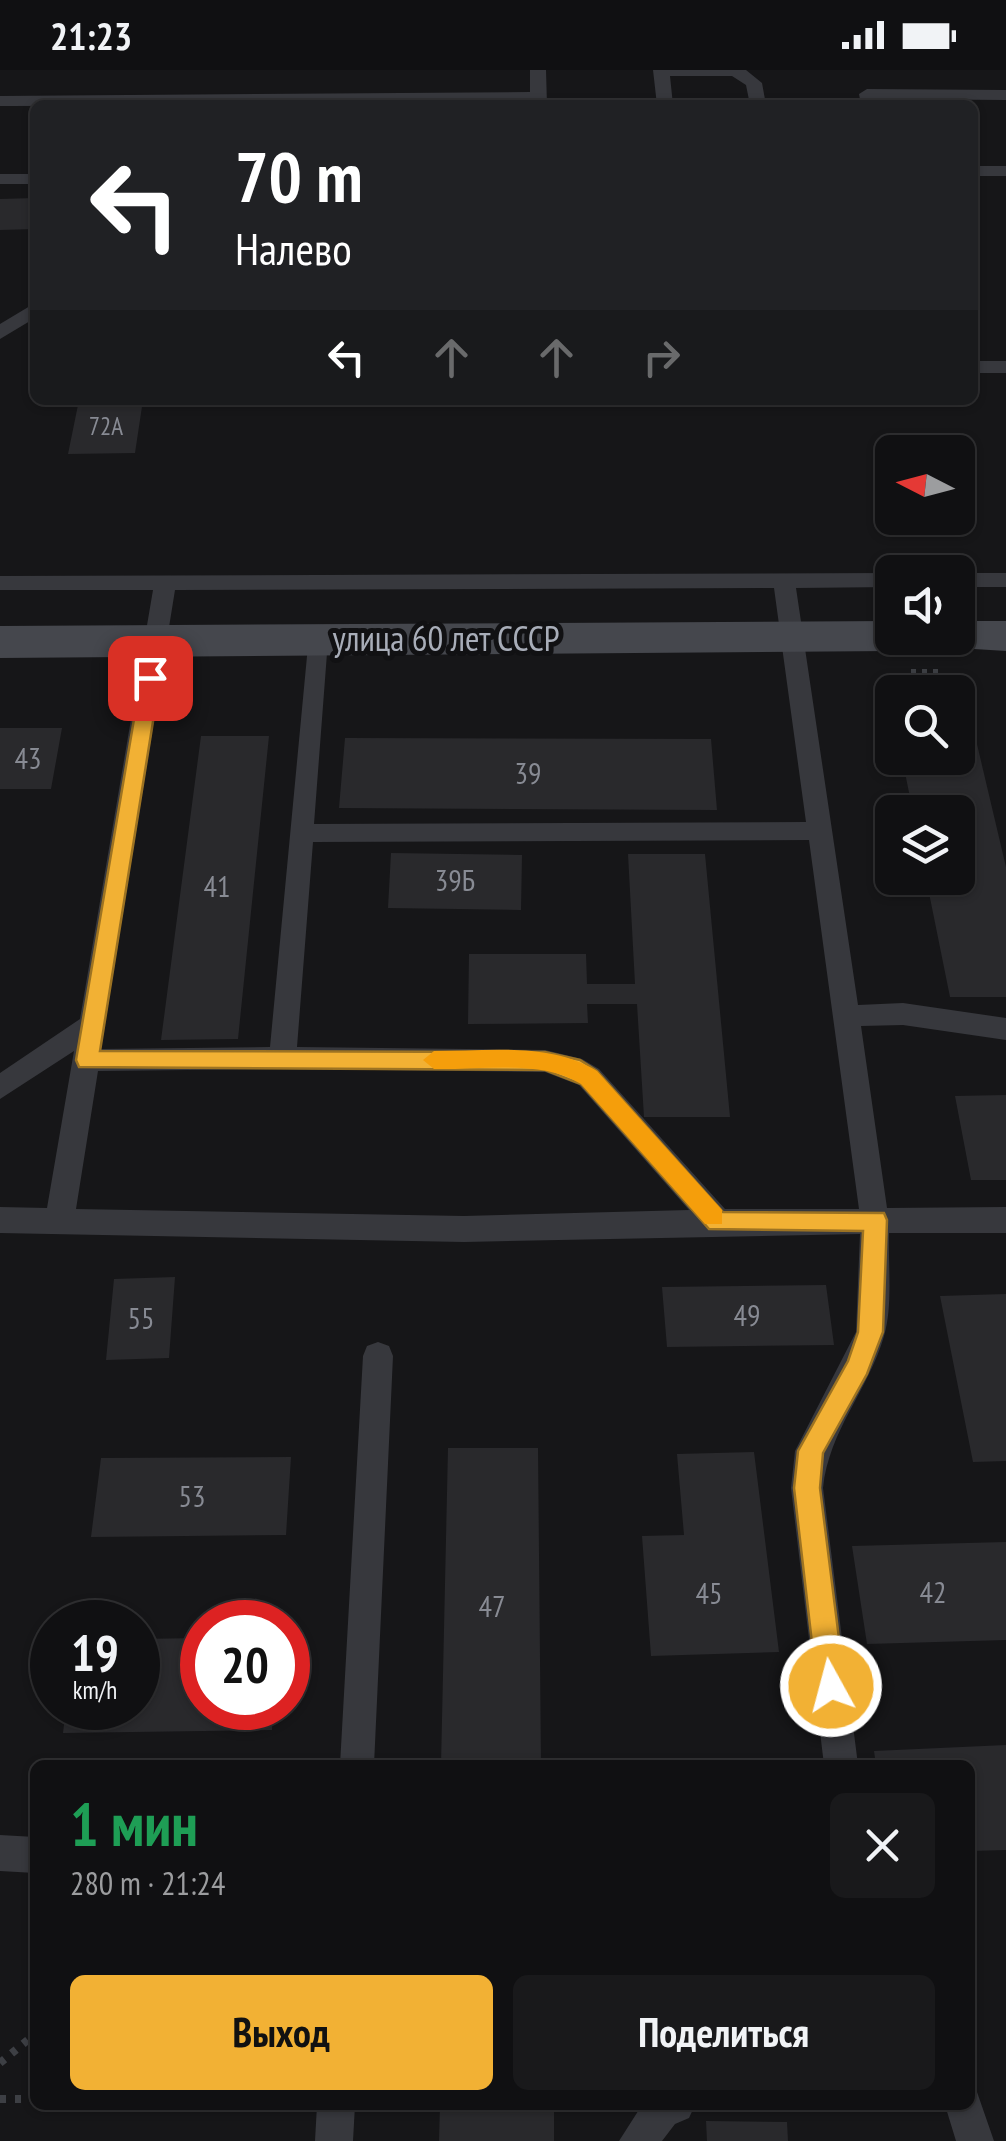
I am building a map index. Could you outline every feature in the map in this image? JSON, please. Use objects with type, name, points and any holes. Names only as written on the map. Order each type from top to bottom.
[{"type":"main road","name":"улица 60 лет СССР","points":[[0,642],[875,636]]},
{"type":"main road","points":[[975,636],[1006,636]]},
{"type":"lane","points":[[538,70],[539,100]]},
{"type":"lane","points":[[862,70],[868,100],[1006,95]]},
{"type":"lane","points":[[664,100],[661,71],[736,71],[754,83],[757,100]]},
{"type":"lane","points":[[0,100],[30,100]]},
{"type":"lane","points":[[978,171],[1006,171]]},
{"type":"lane","points":[[0,179],[30,178]]},
{"type":"lane","points":[[0,334],[30,313]]},
{"type":"lane","points":[[978,368],[1006,367]]},
{"type":"lane","points":[[784,580],[817,831],[876,1220],[871,1332],[858,1366],[810,1451],[807,1488],[840,1760]]},
{"type":"lane","points":[[0,584],[875,580]]},
{"type":"lane","points":[[975,580],[1006,580]]},
{"type":"lane","points":[[60,1218],[165,584]]},
{"type":"lane","points":[[283,1058],[317,640]]},
{"type":"lane","points":[[304,832],[817,831]]},
{"type":"lane","points":[[845,1016],[915,1016],[1006,1028]]},
{"type":"lane","points":[[0,1088],[93,1024]]},
{"type":"lane","points":[[87,1060],[545,1061],[572,1067],[589,1078],[718,1222]]},
{"type":"lane","points":[[0,1220],[60,1218],[166,1226],[464,1229],[1006,1220]]},
{"type":"lane","points":[[357,1760],[378,1356]]},
{"type":"lane","points":[[0,1853],[30,1855]]},
{"type":"lane","points":[[334,2141],[336,2110]]},
{"type":"lane","points":[[638,2141],[662,2110]]},
{"type":"lane","points":[[966,2110],[975,2141]]},
{"type":"path","points":[[0,2063],[30,2038]]},
{"type":"path","points":[[0,2099],[30,2098]]},
{"type":"building","points":[[30,198],[30,229],[0,230],[0,199]]},
{"type":"building","points":[[78,405],[142,405],[135,453],[68,454]]},
{"type":"building","points":[[0,728],[62,728],[51,789],[0,789]]},
{"type":"building","points":[[201,736],[269,736],[238,1039],[161,1040]]},
{"type":"building","points":[[975,736],[1006,867],[1006,997],[950,997],[929,895],[975,895],[975,795],[910,795],[905,775],[975,775]]},
{"type":"building","points":[[345,738],[711,739],[717,810],[339,808]]},
{"type":"building","points":[[391,853],[522,855],[521,910],[388,908]]},
{"type":"building","points":[[628,854],[705,854],[730,1117],[644,1117],[637,1004],[587,1004],[588,1023],[468,1024],[469,954],[586,954],[587,984],[635,984]]},
{"type":"building","points":[[1006,1095],[1006,1180],[971,1180],[955,1096]]},
{"type":"building","points":[[175,1277],[169,1358],[106,1360],[114,1279]]},
{"type":"building","points":[[826,1285],[834,1345],[667,1347],[662,1287]]},
{"type":"building","points":[[1006,1294],[1006,1461],[973,1462],[940,1296]]},
{"type":"building","points":[[448,1448],[538,1448],[541,1760],[441,1760]]},
{"type":"building","points":[[754,1452],[779,1652],[651,1656],[642,1536],[684,1535],[677,1454]]},
{"type":"building","points":[[291,1457],[286,1535],[91,1537],[101,1458]]},
{"type":"building","points":[[1006,1542],[1006,1640],[867,1644],[852,1546]]},
{"type":"building","points":[[180,1638],[180,1730],[272,1730],[63,1733],[160,1730],[160,1639]]},
{"type":"building","points":[[1006,1745],[1006,1850],[975,1851],[975,1760],[875,1760],[874,1751]]},
{"type":"building","points":[[440,2110],[554,2110],[554,2141],[439,2141]]},
{"type":"building","points":[[706,2121],[787,2122],[788,2141],[707,2141]]},
{"type":"slow traffic","points":[[434,1060],[545,1061],[572,1067],[589,1078],[713,1217]]},
{"type":"route","points":[[150,678],[87,1060],[545,1061],[572,1067],[589,1078],[718,1222],[876,1220],[876,1291],[871,1332],[858,1366],[810,1451],[807,1488],[831,1686]]}]
